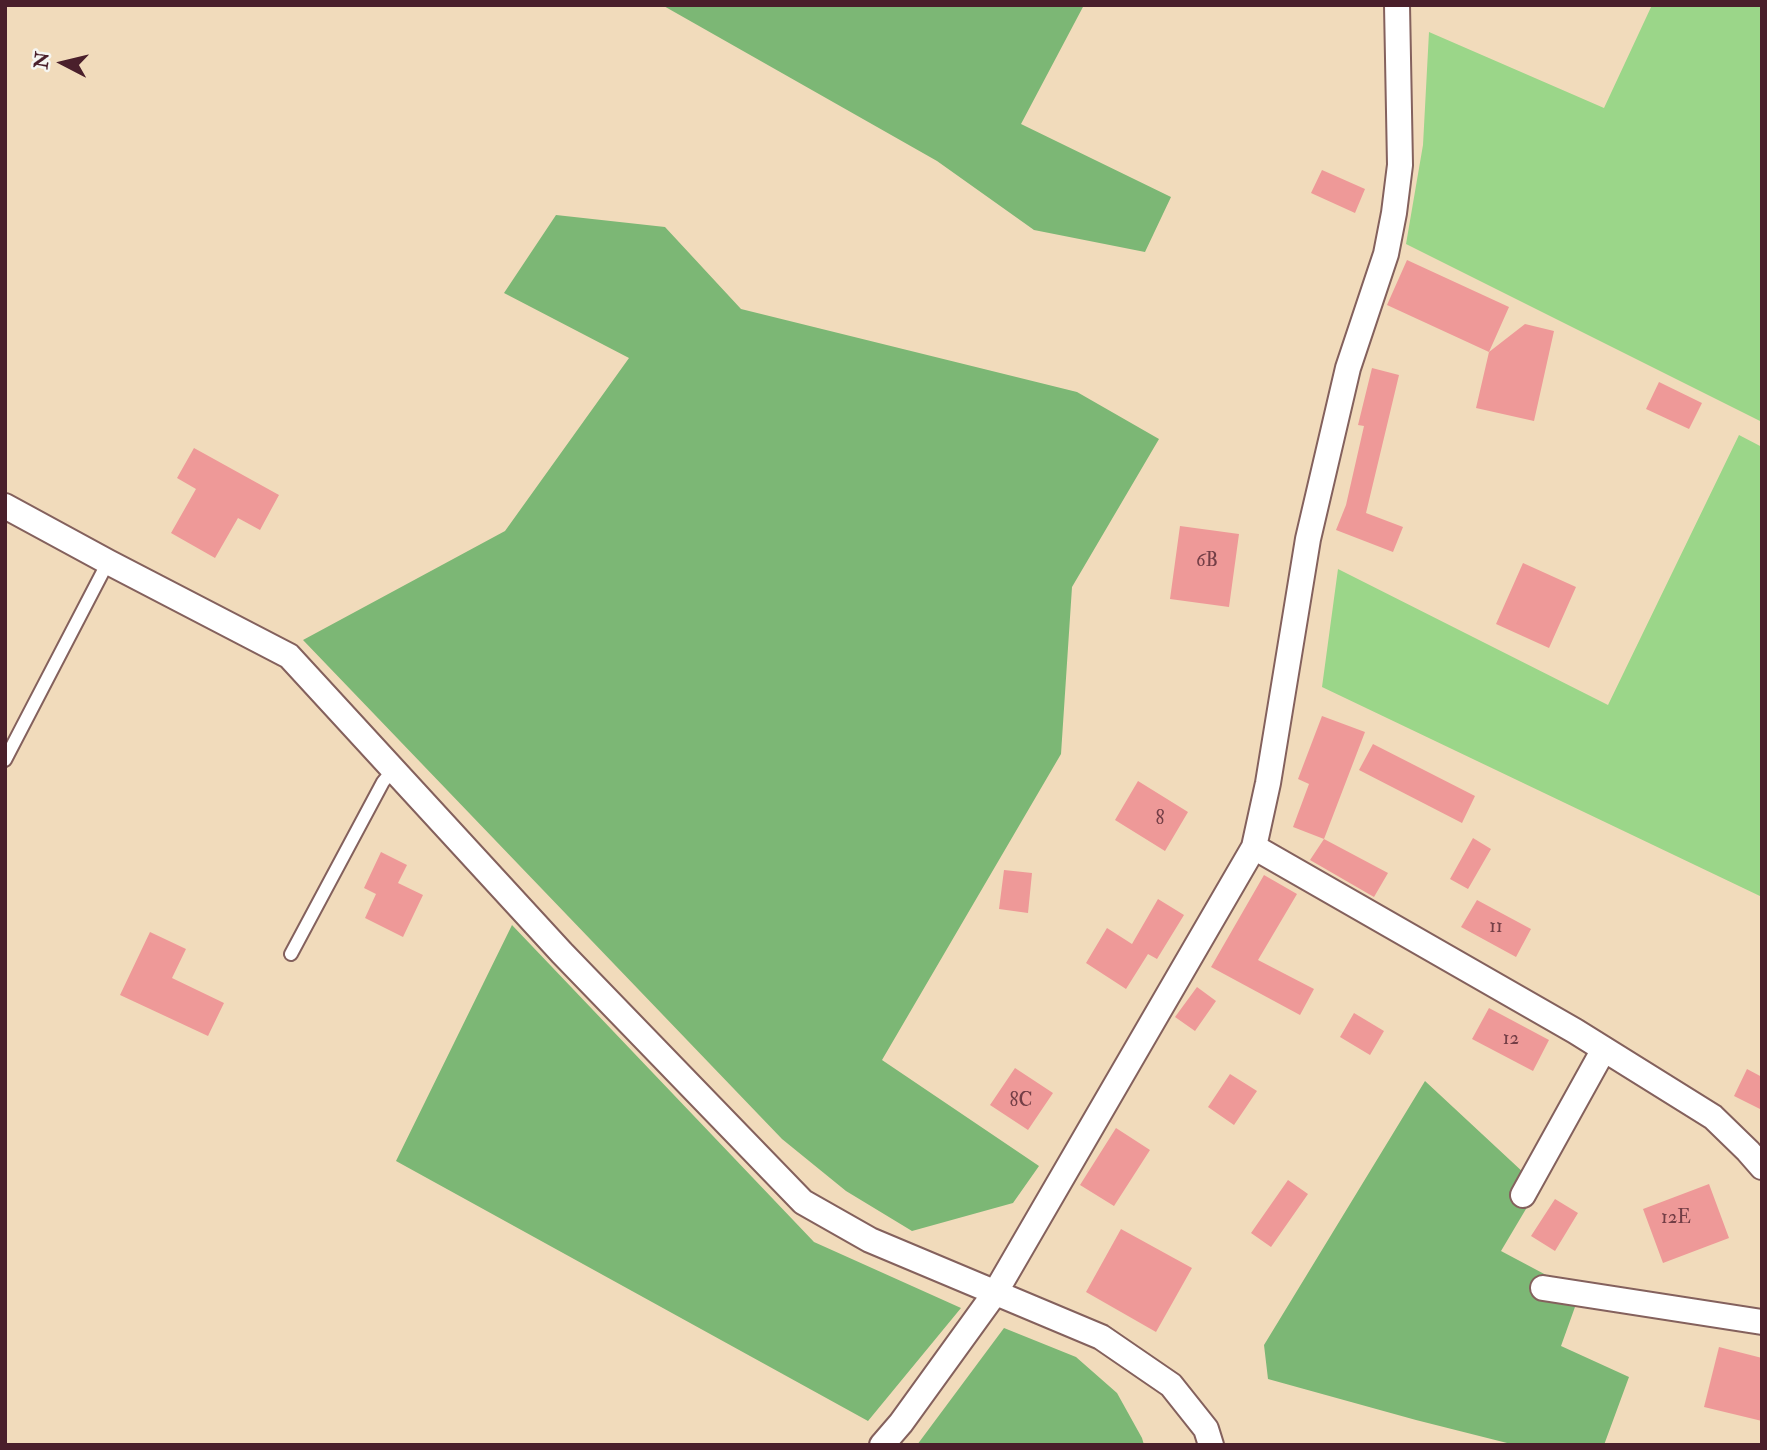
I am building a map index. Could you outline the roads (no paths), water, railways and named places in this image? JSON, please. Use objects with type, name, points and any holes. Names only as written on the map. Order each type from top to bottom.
[{"type":"street","points":[[882,1445],[901,1423],[995,1293],[1254,848],[1268,783],[1308,539],[1348,368],[1386,254],[1394,214],[1400,165],[1397,5]]},
{"type":"street","points":[[5,506],[289,656],[562,953],[803,1202],[870,1240],[1101,1337],[1171,1385],[1206,1429],[1211,1445]]},
{"type":"street","points":[[1254,848],[1604,1049],[1713,1117],[1762,1167]]},
{"type":"street","points":[[1523,1195],[1604,1049]]},
{"type":"street","points":[[1543,1288],[1762,1322]]},
{"type":"lane","points":[[5,760],[108,562]]},
{"type":"lane","points":[[291,954],[383,782],[393,770]]}]
